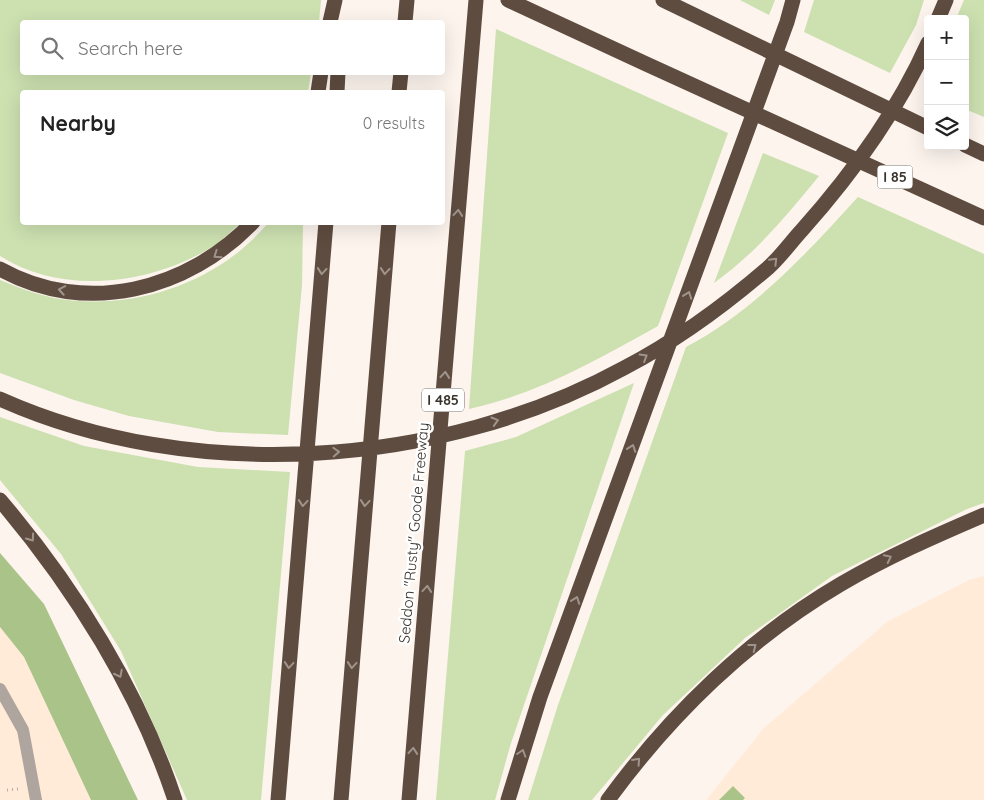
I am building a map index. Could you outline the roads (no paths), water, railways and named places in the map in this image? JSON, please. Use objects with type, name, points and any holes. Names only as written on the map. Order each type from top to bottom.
[{"type":"highway","points":[[330,20],[335,0]]},
{"type":"highway","points":[[339,0],[339,20]]},
{"type":"highway","points":[[405,20],[407,0]]},
{"type":"highway","name":"Seddon \"Rusty\" Goode Freeway","points":[[409,800],[476,0]]},
{"type":"highway","name":"I 85","points":[[508,0],[706,93],[984,218]]},
{"type":"highway","points":[[663,0],[723,30],[825,76],[924,126]]},
{"type":"highway","points":[[508,800],[540,697],[787,22],[793,0]]},
{"type":"highway","points":[[940,15],[946,0]]},
{"type":"highway","points":[[0,399],[78,426],[140,442],[188,450],[252,455],[345,452],[402,444],[504,419],[567,395],[641,358],[721,306],[771,265],[826,204],[863,155],[894,108],[924,50]]},
{"type":"highway","points":[[318,90],[321,75]]},
{"type":"highway","points":[[337,90],[338,75]]},
{"type":"highway","points":[[399,90],[401,75]]},
{"type":"highway","points":[[969,148],[984,154]]},
{"type":"highway","points":[[0,269],[38,286],[70,292],[103,293],[139,288],[165,282],[194,269],[236,240],[250,225]]},
{"type":"highway","points":[[278,800],[326,225]]},
{"type":"highway","points":[[340,800],[389,225]]},
{"type":"highway","points":[[0,500],[56,573],[87,618],[116,668],[143,723],[175,800]]},
{"type":"highway","points":[[608,800],[632,767],[676,718],[709,683],[752,647],[839,585],[883,561],[984,515]]},
{"type":"lane","points":[[0,689],[23,730],[36,800]]}]
